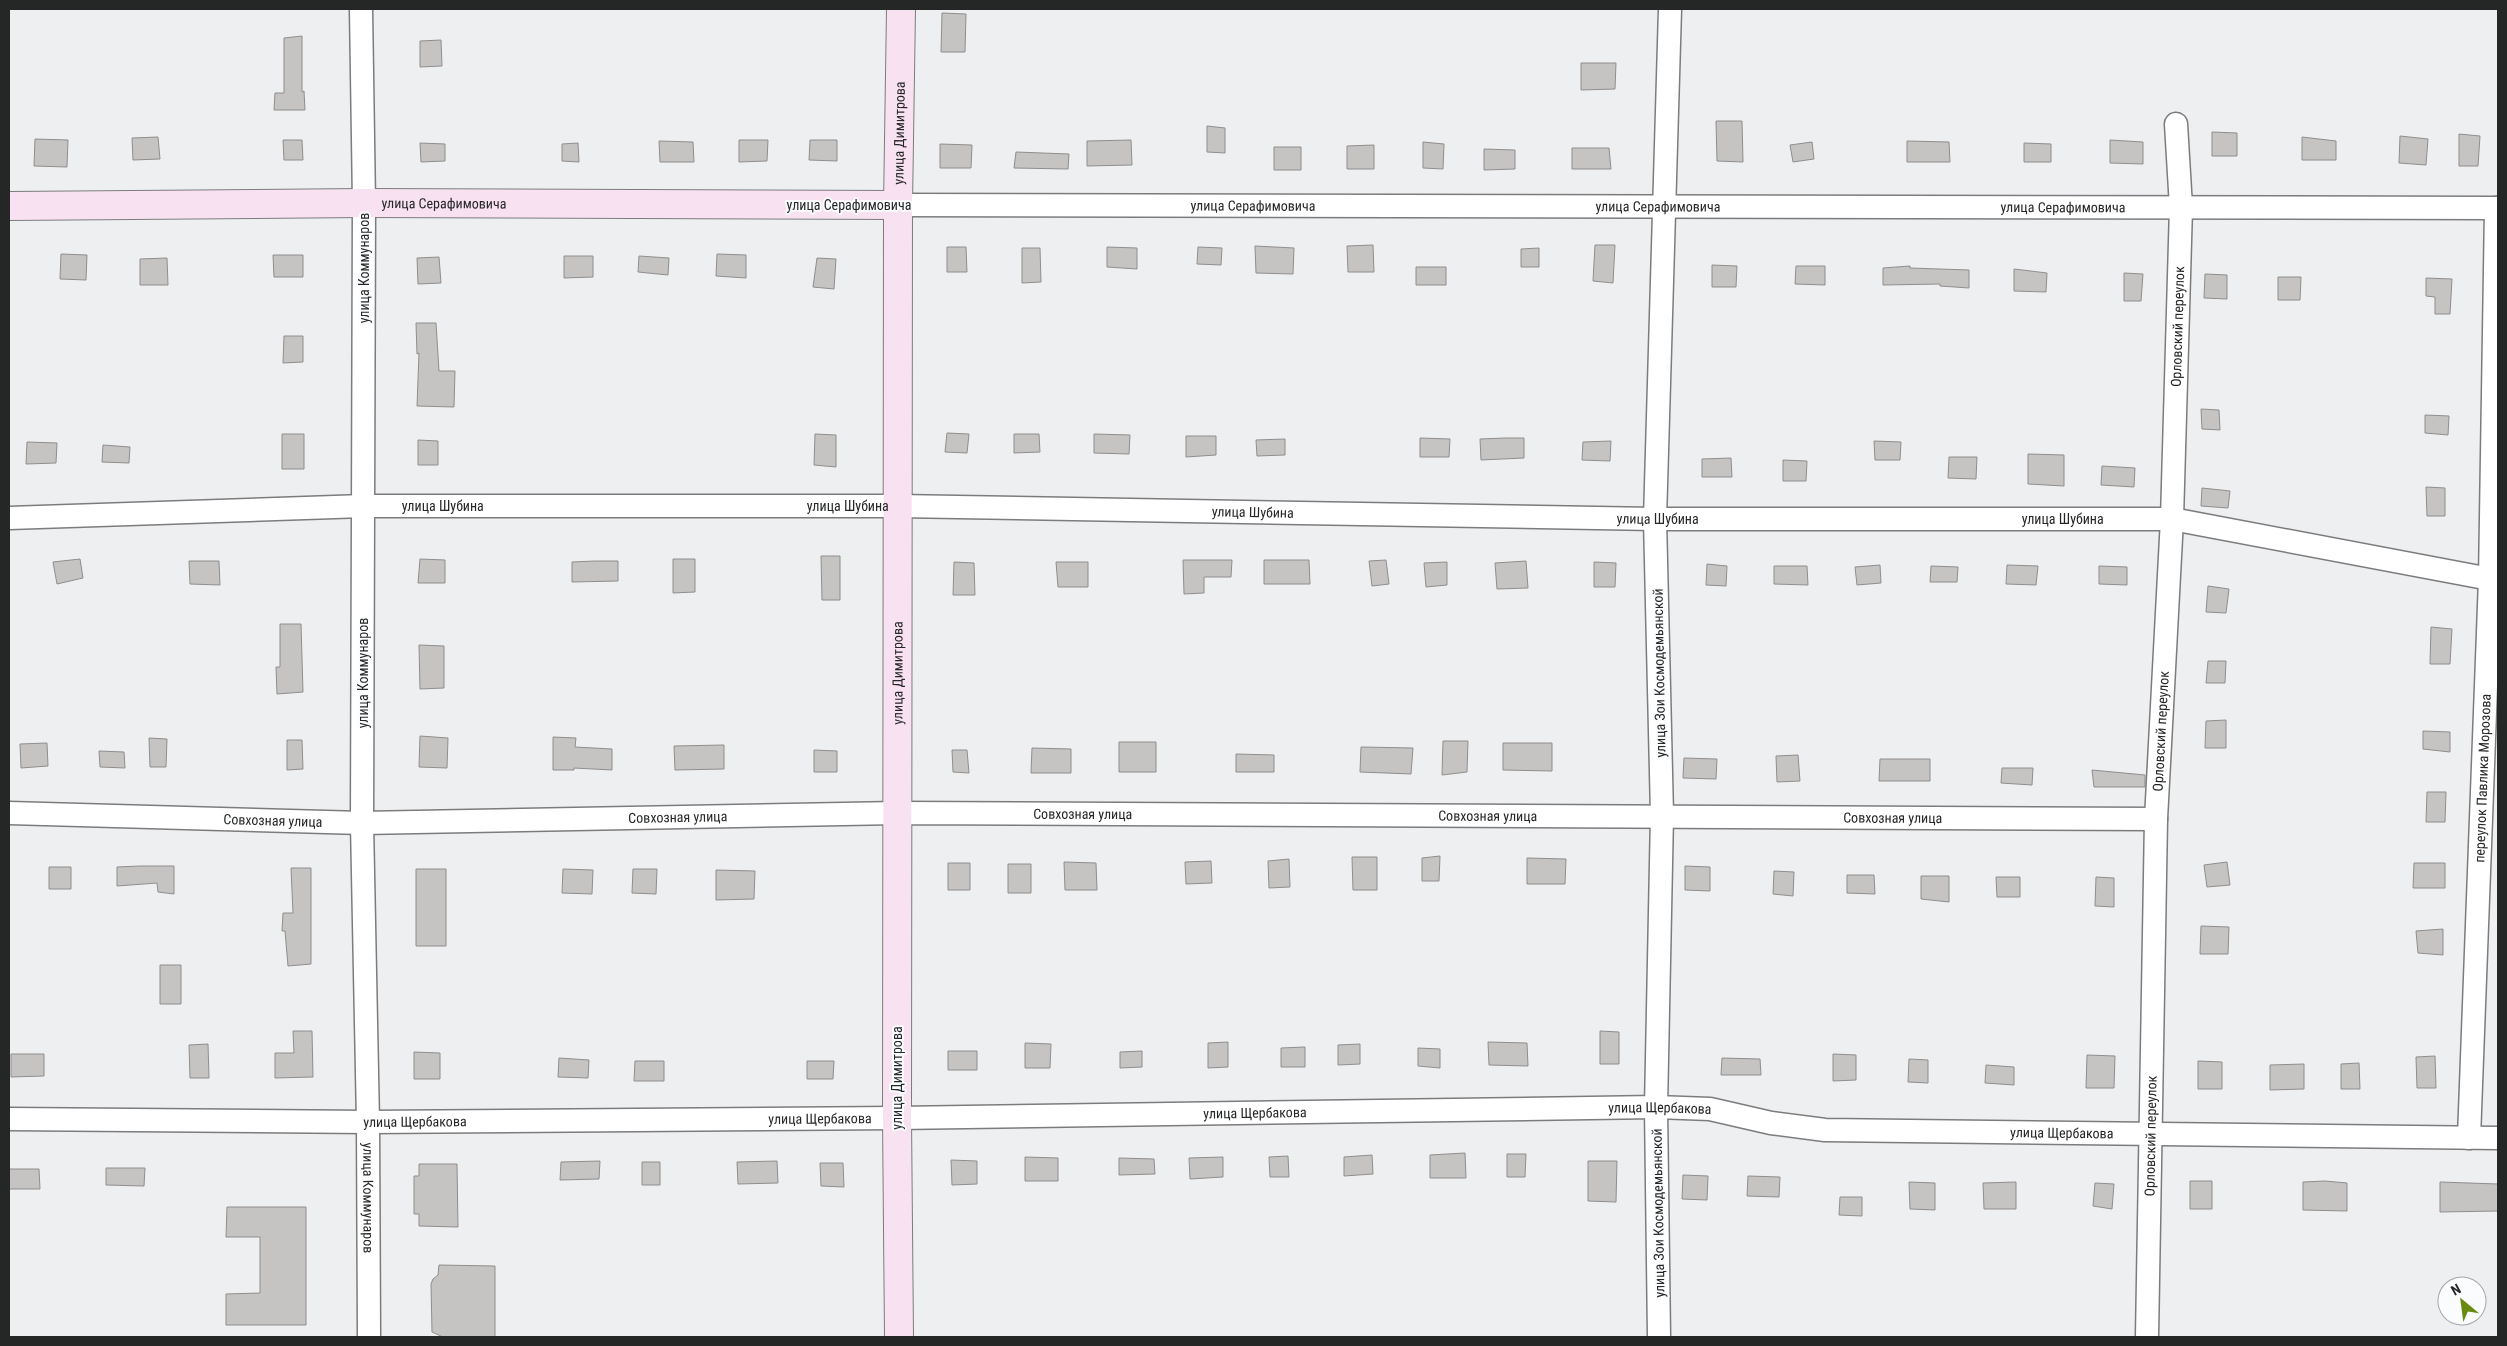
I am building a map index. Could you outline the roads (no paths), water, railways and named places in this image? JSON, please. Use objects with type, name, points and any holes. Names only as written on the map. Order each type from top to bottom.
[{"type":"street","name":"улица Коммунаров","points":[[361,9],[364,203],[362,823],[368,1122],[369,1337]]},
{"type":"street","name":"улица Димитрова","points":[[899,1337],[896,1118],[898,205],[901,9]]},
{"type":"street","name":"улица Зои Космодемьянской","points":[[1659,1337],[1656,1107],[1662,815],[1655,519],[1666,207],[1670,9]]},
{"type":"street","name":"Орловский переулок","points":[[2147,1337],[2156,819],[2172,519],[2181,207],[2176,124]]},
{"type":"street","name":"улица Серафимовича","points":[[9,206],[364,203],[2497,208]]},
{"type":"street","name":"переулок Павлика Морозова","points":[[2469,1138],[2490,578],[2497,208]]},
{"type":"street","name":"улица Шубина","points":[[9,518],[364,506],[898,506],[1655,519],[2172,519],[2490,578]]},
{"type":"street","name":"Совхозная улица","points":[[9,813],[362,823],[897,813],[1662,815],[2156,819]]},
{"type":"street","name":"улица Щербакова","points":[[9,1119],[368,1122],[896,1118],[1656,1107],[1710,1109],[1771,1123],[1825,1130],[2149,1136],[2498,1138]]}]
